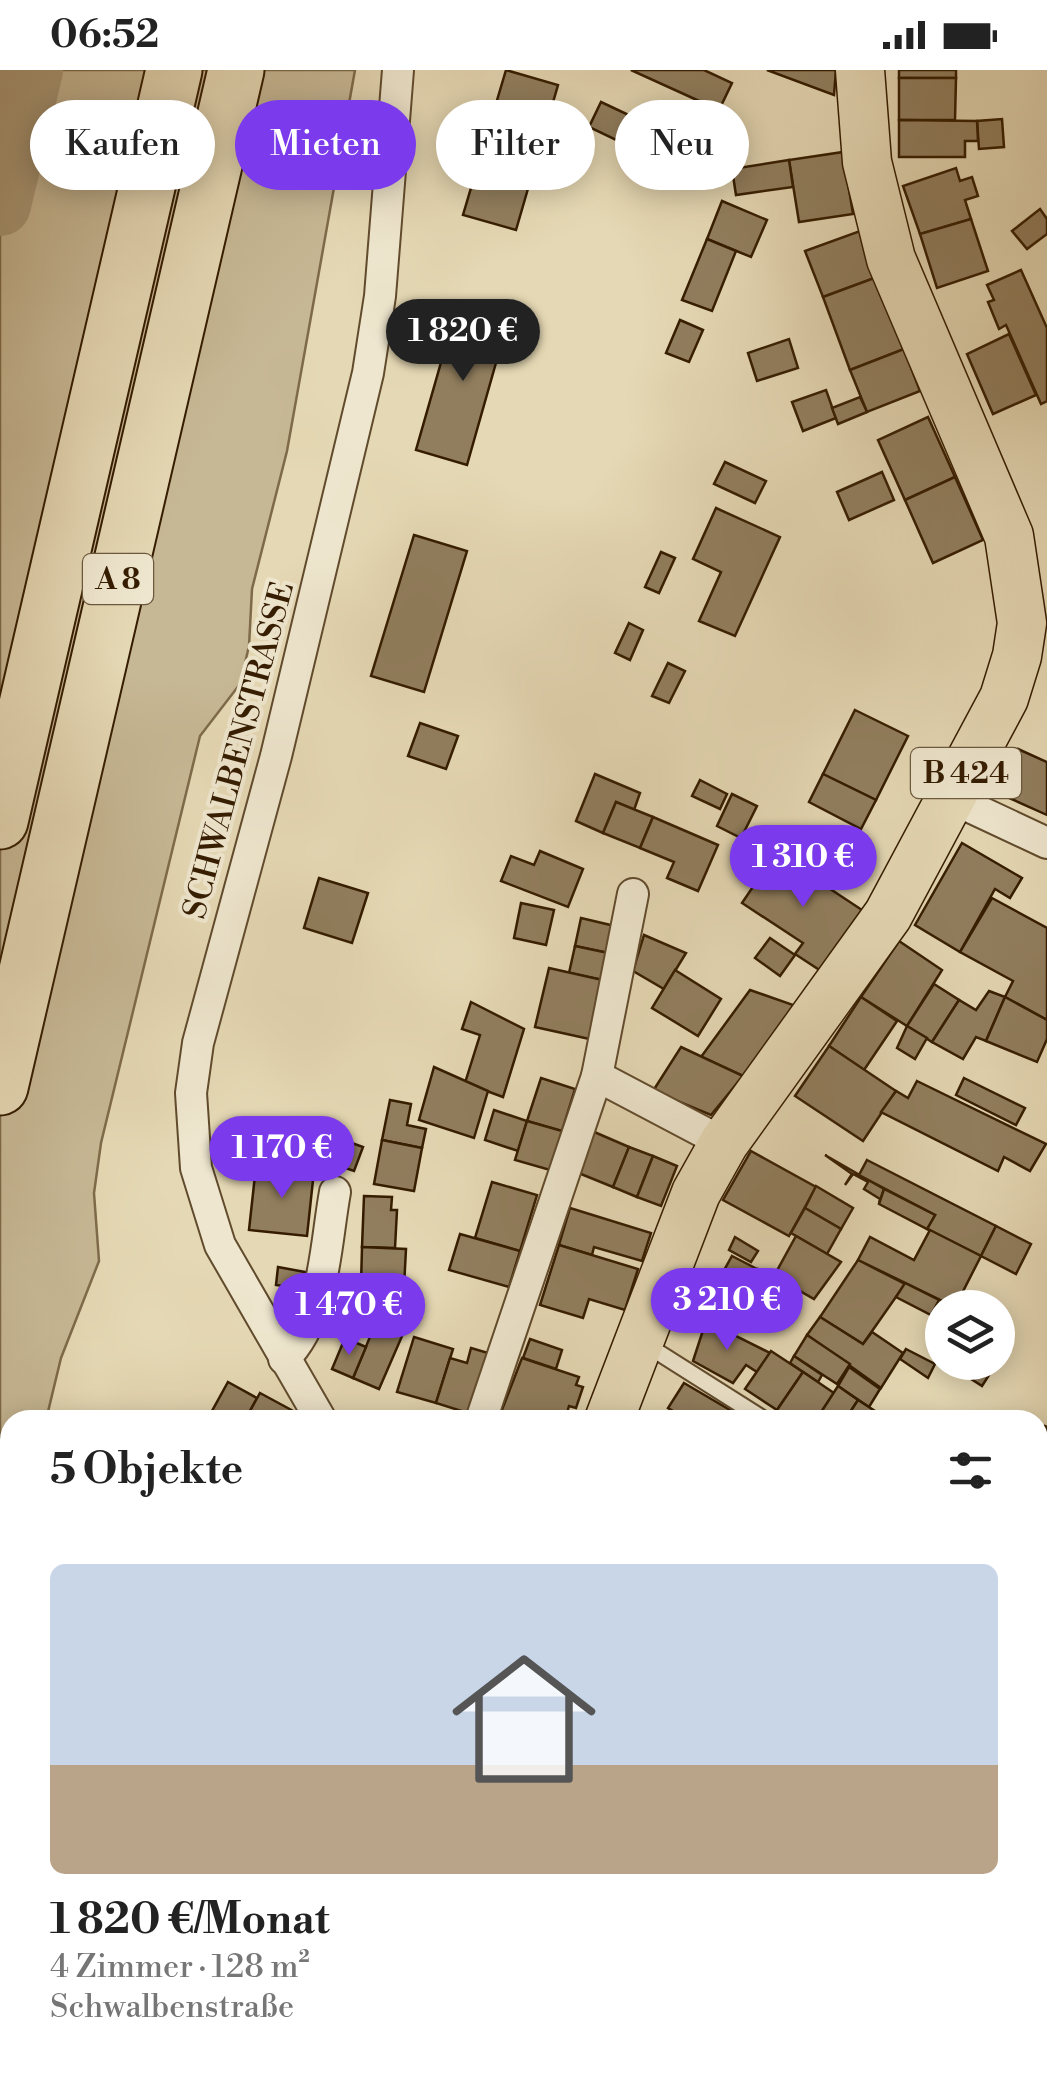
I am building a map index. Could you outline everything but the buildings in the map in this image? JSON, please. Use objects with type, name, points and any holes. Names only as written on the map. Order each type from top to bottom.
[{"type":"highway","name":"A 8","points":[[0,821],[174,70]]},
{"type":"highway","name":"A 8","points":[[0,1088],[236,70]]},
{"type":"main road","name":"B 424","points":[[612,1410],[642,1342],[676,1237],[724,1144],[888,914],[1004,698],[1017,656],[1022,623],[1018,580],[992,492],[891,259],[867,162],[860,70]]},
{"type":"street","name":"SCHWALBENSTRASSE","points":[[316,1410],[220,1245],[205,1207],[190,1127],[191,1093],[198,1042],[276,756],[368,372],[380,296],[398,70]]},
{"type":"street","points":[[952,799],[1047,844]]},
{"type":"street","points":[[484,1410],[597,1076],[633,894]]},
{"type":"street","points":[[597,1076],[724,1144]]},
{"type":"street","points":[[284,1359],[301,1342],[314,1310],[335,1192]]},
{"type":"lane","points":[[642,1342],[749,1410]]},
{"type":"shaded area","points":[[0,70],[355,70],[350,100],[235,100],[235,190],[334,190],[287,451],[252,589],[249,646],[240,684],[200,736],[101,1143],[94,1193],[99,1261],[61,1358],[48,1410],[0,1410]]},
{"type":"waterway","points":[[0,205],[32,70]]}]
